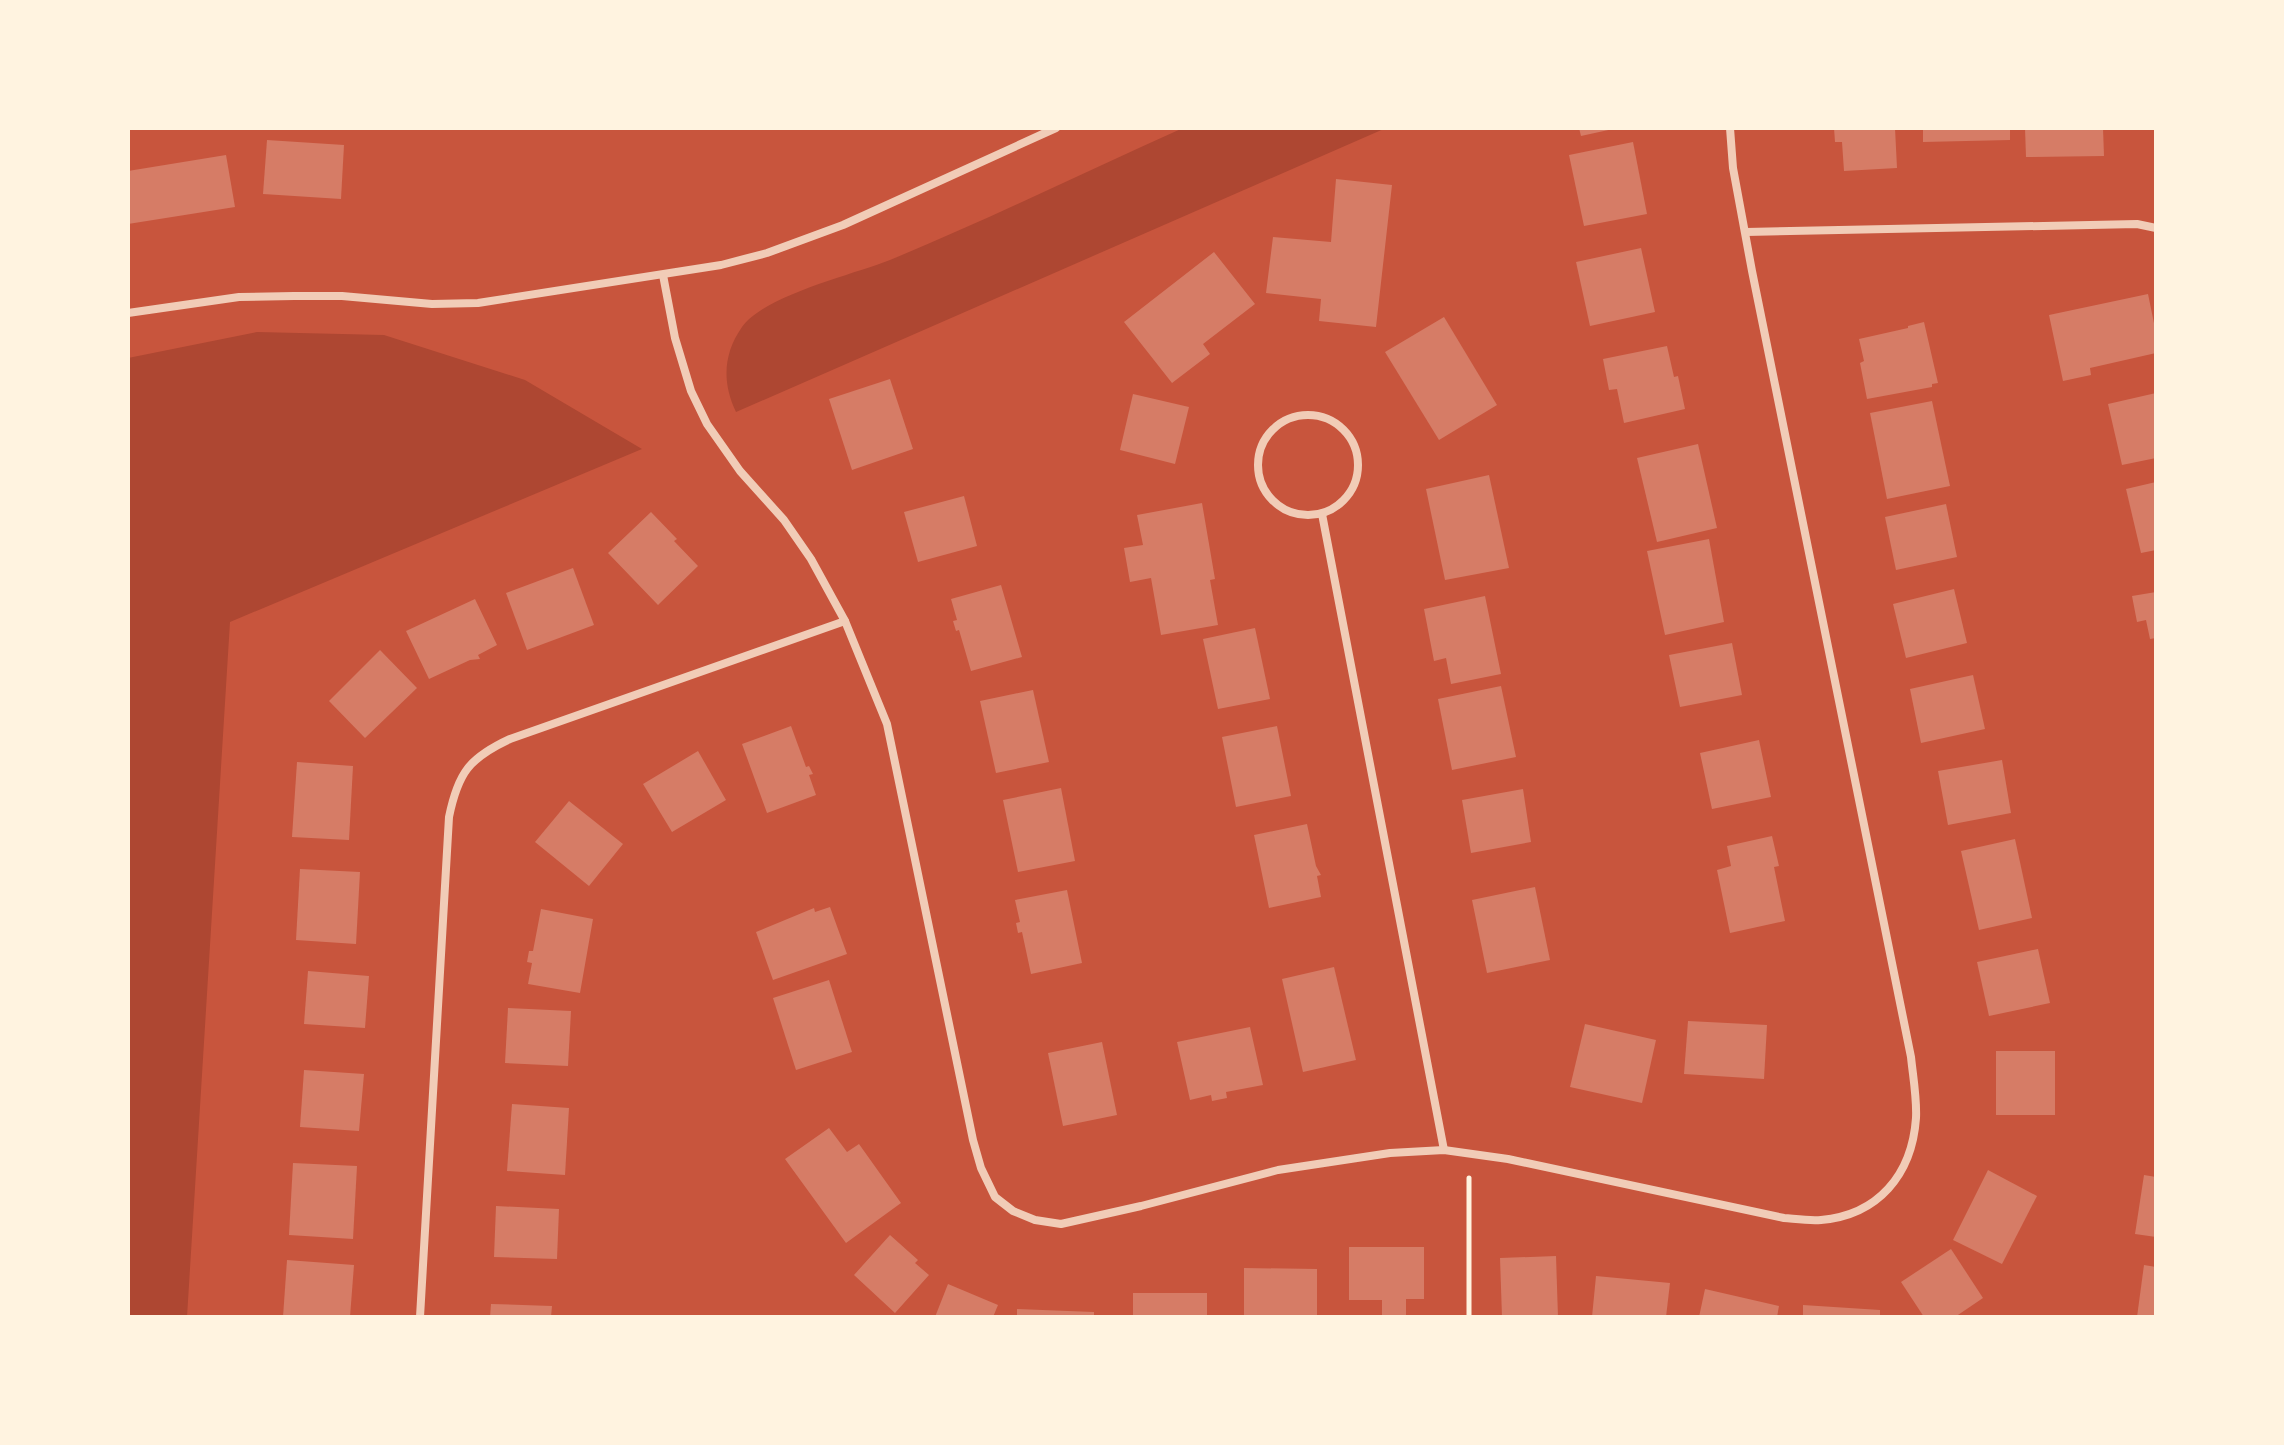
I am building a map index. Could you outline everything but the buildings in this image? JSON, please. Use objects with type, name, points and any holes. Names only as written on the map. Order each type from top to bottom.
[{"type":"street","points":[[128,313],[239,297],[342,296],[432,304],[478,303],[721,265],[780,248],[911,195],[1056,128]]},
{"type":"street","points":[[663,275],[675,338],[691,391],[707,424],[740,471],[811,559],[845,621],[887,724],[973,1140],[981,1168],[995,1197],[1013,1211],[1035,1220],[1061,1224],[1278,1170],[1349,1158],[1444,1150],[1469,1152],[1784,1218],[1820,1220],[1852,1214],[1881,1199],[1898,1178],[1911,1148],[1916,1120],[1911,1057],[1733,168],[1730,128]]},
{"type":"street","points":[[1746,232],[2137,224],[2156,228]]},
{"type":"street","points":[[1301,415],[1324,417],[1342,427],[1354,442],[1359,466],[1350,493],[1322,514],[1297,514],[1278,506],[1259,479],[1257,460],[1267,435],[1283,421],[1301,415]]},
{"type":"street","points":[[1322,514],[1444,1150]]},
{"type":"street","points":[[420,1317],[449,817],[463,772],[483,752],[510,739],[845,621]]},
{"type":"path","points":[[1469,1152],[1469,1317]]},
{"type":"shaded area","points":[[1183,128],[1386,128],[736,412],[727,379],[731,348],[742,327],[769,305],[810,287],[890,260]]},
{"type":"shaded area","points":[[257,332],[384,335],[525,380],[642,449],[230,622],[187,1317],[128,1317],[128,358]]}]
